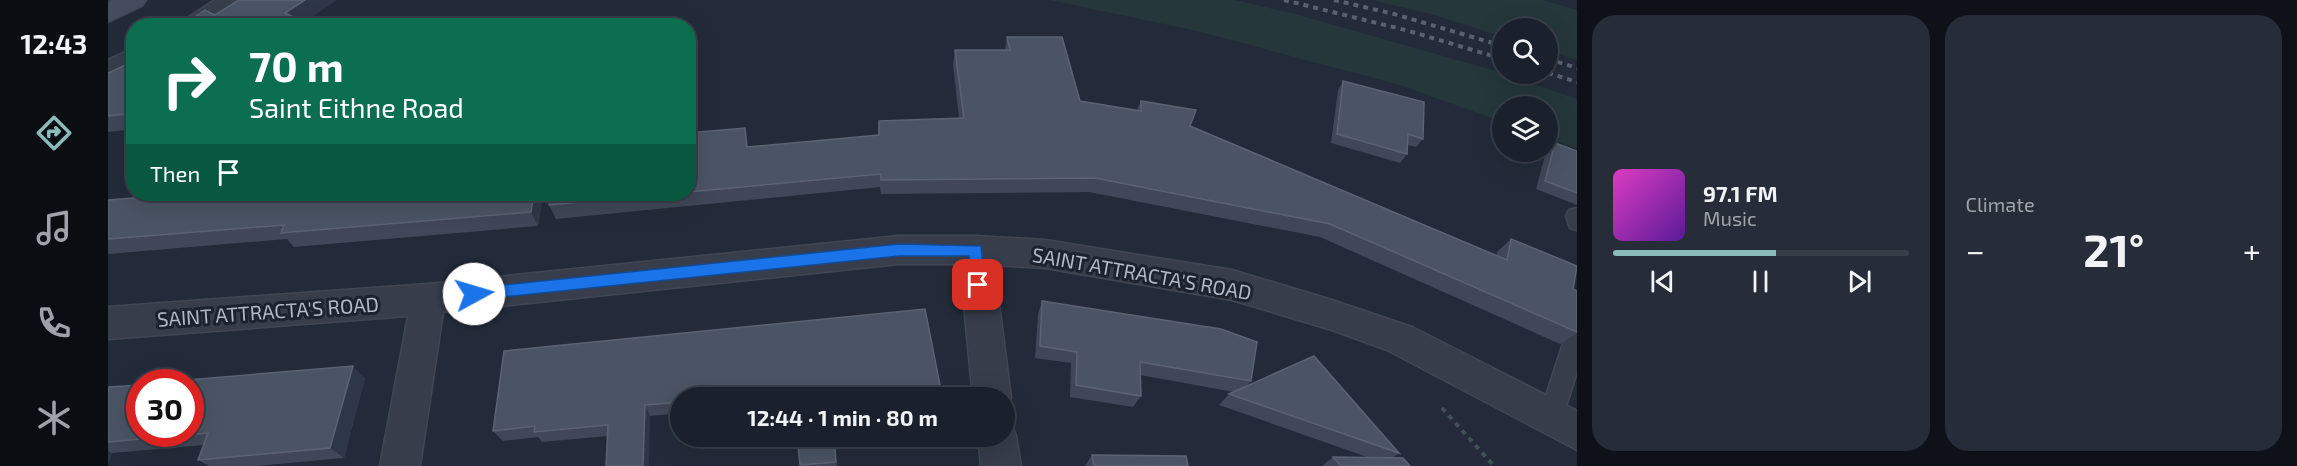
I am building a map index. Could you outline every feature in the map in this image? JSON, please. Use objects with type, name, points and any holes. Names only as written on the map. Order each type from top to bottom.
[{"type":"street","points":[[108,13],[133,0]]},
{"type":"street","name":"SAINT ATTRACTA'S ROAD","points":[[108,323],[428,300],[729,266],[899,250],[976,250],[1045,254],[1232,285],[1399,338],[1564,425]]},
{"type":"street","points":[[976,250],[991,387]]},
{"type":"street","points":[[400,466],[428,300]]},
{"type":"street","points":[[999,447],[1001,466]]},
{"type":"lane","points":[[197,18],[227,0]]},
{"type":"lane","points":[[108,68],[126,58]]},
{"type":"lane","points":[[1576,216],[1577,222]]},
{"type":"lane","points":[[1564,425],[1577,334]]},
{"type":"shaded area","points":[[1050,0],[1235,0],[1295,14],[1492,70],[1492,84],[1534,84],[1577,99],[1577,148],[1558,141],[1558,96],[1492,96],[1492,118],[1400,85],[1197,31]]},
{"type":"shaded area","points":[[1372,0],[1543,0],[1577,10],[1577,60],[1558,54],[1558,18],[1492,18],[1492,33],[1438,16]]},
{"type":"building","points":[[239,0],[305,0],[285,13],[295,18],[193,18],[205,10],[215,15]]},
{"type":"building","points":[[1007,37],[1062,37],[1080,101],[1141,111],[1141,101],[1196,110],[1190,126],[1507,260],[1511,239],[1577,266],[1573,289],[1577,291],[1577,332],[1330,224],[1095,178],[881,180],[881,174],[696,191],[696,132],[745,128],[747,147],[879,135],[879,121],[964,118],[955,50],[1010,50]]},
{"type":"building","points":[[126,65],[126,114],[108,116],[108,73]]},
{"type":"building","points":[[1343,81],[1424,102],[1423,139],[1408,134],[1407,154],[1337,134]]},
{"type":"building","points":[[1558,144],[1577,151],[1577,193],[1545,181],[1550,162],[1558,162]]},
{"type":"building","points":[[108,200],[533,201],[531,212],[281,233],[284,225],[108,239]]},
{"type":"building","points":[[550,201],[594,201],[549,205]]},
{"type":"building","points":[[1042,301],[1221,329],[1257,342],[1251,381],[1140,362],[1141,396],[1076,385],[1077,352],[1040,346]]},
{"type":"building","points":[[925,309],[940,387],[670,387],[670,403],[645,405],[643,466],[606,466],[608,425],[534,432],[535,426],[493,431],[504,351]]},
{"type":"building","points":[[1314,356],[1399,453],[1229,394]]},
{"type":"building","points":[[353,366],[330,448],[198,460],[208,433],[204,433],[204,379]]},
{"type":"building","points":[[126,386],[126,440],[108,442],[108,387]]},
{"type":"building","points":[[798,447],[835,447],[836,462],[800,465]]},
{"type":"building","points":[[1092,455],[1186,456],[1188,466],[1094,466]]},
{"type":"building","points":[[1333,457],[1403,458],[1410,466],[1341,466]]},
{"type":"railway","points":[[1284,0],[1409,31],[1492,56]]},
{"type":"railway","points":[[1334,0],[1394,14],[1492,43]]},
{"type":"railway","points":[[1558,62],[1577,68]]},
{"type":"railway","points":[[1558,76],[1577,82]]},
{"type":"route","points":[[474,294],[899,250],[976,250],[978,285]]}]
